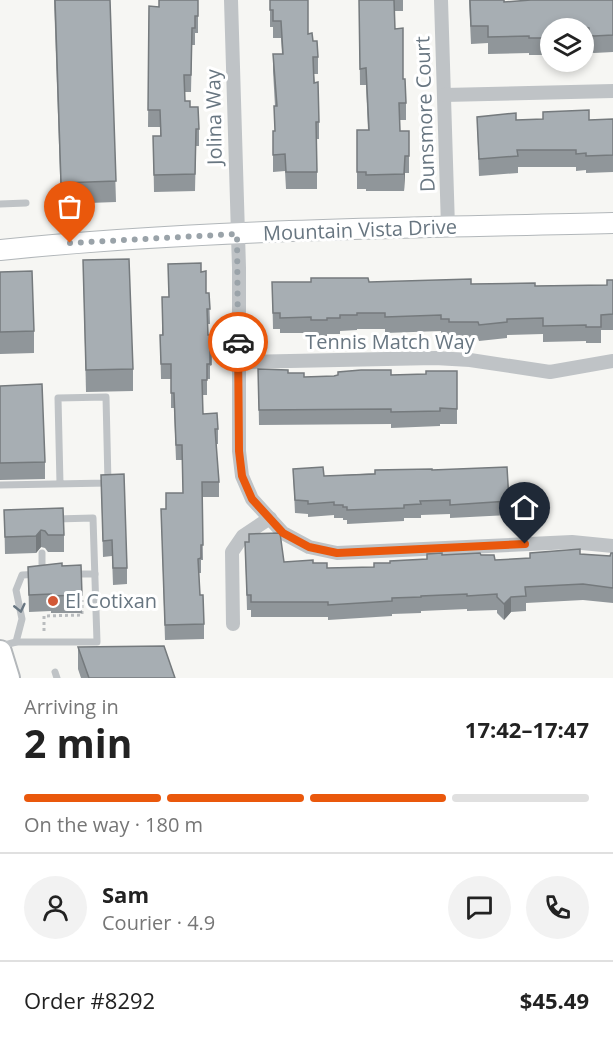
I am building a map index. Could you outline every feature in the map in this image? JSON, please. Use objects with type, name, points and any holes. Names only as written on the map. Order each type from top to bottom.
[{"type":"main road","name":"Mountain Vista Drive","points":[[0,250],[70,243],[237,234],[613,224]]},
{"type":"main road","points":[[8,647],[8,678]]},
{"type":"street","name":"Jolina Way","points":[[231,0],[237,234],[239,451],[242,476],[252,499],[283,533],[309,547],[337,553],[572,542],[613,546]]},
{"type":"street","name":"Dunsmore Court","points":[[441,0],[448,227]]},
{"type":"street","points":[[444,95],[613,90]]},
{"type":"street","name":"Tennis Match Way","points":[[238,362],[435,358],[470,360],[550,372],[613,362]]},
{"type":"street","points":[[233,624],[232,552],[243,536],[270,518]]},
{"type":"lane","points":[[0,204],[26,203]]},
{"type":"lane","points":[[0,485],[60,484],[108,483],[106,397],[58,398],[60,484]]},
{"type":"lane","points":[[0,647],[44,642],[97,642],[93,519],[51,519]]},
{"type":"lane","points":[[42,553],[42,574]]},
{"type":"lane","points":[[8,647],[22,619],[16,590],[22,575],[53,574]]},
{"type":"lane","points":[[63,574],[95,574]]},
{"type":"path","points":[[44,642],[44,616],[82,615],[82,600]]},
{"type":"building","points":[[55,0],[110,0],[116,181],[61,183]]},
{"type":"building","points":[[159,0],[198,0],[198,16],[195,16],[195,28],[192,28],[191,75],[184,75],[185,101],[190,101],[190,107],[198,107],[199,129],[196,129],[195,174],[154,175],[153,136],[161,136],[160,110],[148,110],[149,6],[159,7]]},
{"type":"building","points":[[270,0],[308,0],[308,34],[312,33],[313,41],[317,41],[318,57],[313,57],[314,83],[318,82],[317,172],[286,172],[285,154],[273,155],[274,106],[277,106],[273,54],[283,54],[281,21],[273,21]]},
{"type":"building","points":[[359,0],[394,0],[395,29],[403,28],[403,79],[405,79],[406,103],[399,103],[400,131],[409,131],[409,156],[405,156],[404,174],[366,175],[366,172],[357,172],[357,130],[369,130],[366,68],[360,69]]},
{"type":"building","points":[[470,0],[504,0],[504,2],[613,0],[613,35],[594,36],[594,18],[540,18],[540,38],[488,37],[488,26],[471,26]]},
{"type":"building","points":[[589,110],[589,120],[613,119],[613,155],[586,156],[586,153],[576,154],[576,150],[517,150],[518,156],[479,159],[477,117],[516,113],[516,120],[543,119],[543,112]]},
{"type":"building","points":[[129,259],[133,369],[86,370],[83,260]]},
{"type":"building","points":[[201,263],[201,272],[206,271],[206,293],[209,293],[208,335],[212,335],[207,380],[202,380],[203,414],[217,413],[218,429],[215,429],[219,482],[202,482],[203,545],[201,545],[201,558],[198,559],[204,624],[165,625],[161,509],[166,509],[166,493],[183,493],[182,445],[176,445],[171,364],[161,364],[162,297],[169,297],[168,264]]},
{"type":"building","points":[[32,271],[34,331],[0,332],[0,272]]},
{"type":"building","points":[[311,278],[368,278],[369,282],[471,279],[471,284],[535,283],[535,286],[607,285],[607,280],[613,280],[613,314],[601,315],[601,327],[586,327],[586,325],[543,326],[543,318],[507,319],[507,322],[479,325],[478,322],[449,322],[449,319],[441,319],[441,315],[385,317],[385,313],[357,313],[357,315],[340,315],[340,318],[327,318],[327,320],[311,320],[311,317],[280,318],[280,313],[273,313],[272,282],[311,282]]},
{"type":"building","points":[[258,369],[288,370],[288,373],[304,373],[304,377],[334,376],[338,375],[338,372],[361,370],[391,370],[391,375],[426,374],[426,371],[457,371],[457,409],[391,412],[391,409],[259,410]]},
{"type":"building","points":[[42,384],[45,462],[0,463],[0,386]]},
{"type":"building","points":[[323,467],[324,476],[375,474],[375,470],[507,467],[509,501],[450,505],[450,500],[420,501],[421,504],[404,505],[404,508],[347,510],[347,507],[343,505],[334,505],[334,502],[308,504],[308,501],[295,500],[293,469]]},
{"type":"building","points":[[124,474],[127,568],[113,568],[112,540],[103,541],[101,475]]},
{"type":"building","points":[[63,508],[64,535],[48,535],[41,530],[36,536],[5,537],[4,510]]},
{"type":"building","points":[[280,533],[284,562],[313,560],[313,563],[327,563],[327,568],[374,567],[374,563],[427,559],[427,554],[442,553],[442,555],[480,553],[481,555],[494,555],[495,560],[530,558],[530,553],[580,549],[580,554],[610,556],[613,553],[613,588],[583,584],[525,587],[526,596],[511,597],[504,604],[497,594],[421,596],[392,598],[392,601],[328,605],[328,602],[251,602],[251,595],[247,595],[245,542],[249,542],[249,534]]},
{"type":"building","points":[[62,563],[62,566],[81,565],[82,595],[29,595],[28,567]]},
{"type":"building","points":[[164,646],[175,678],[89,678],[78,647]]},
{"type":"way so far","points":[[70,243],[237,234],[238,342]]},
{"type":"place","name":"El Cotixan","points":[[53,601]]},
{"type":"route","points":[[238,342],[239,451],[242,476],[252,499],[283,533],[309,547],[337,553],[525,544]]}]
